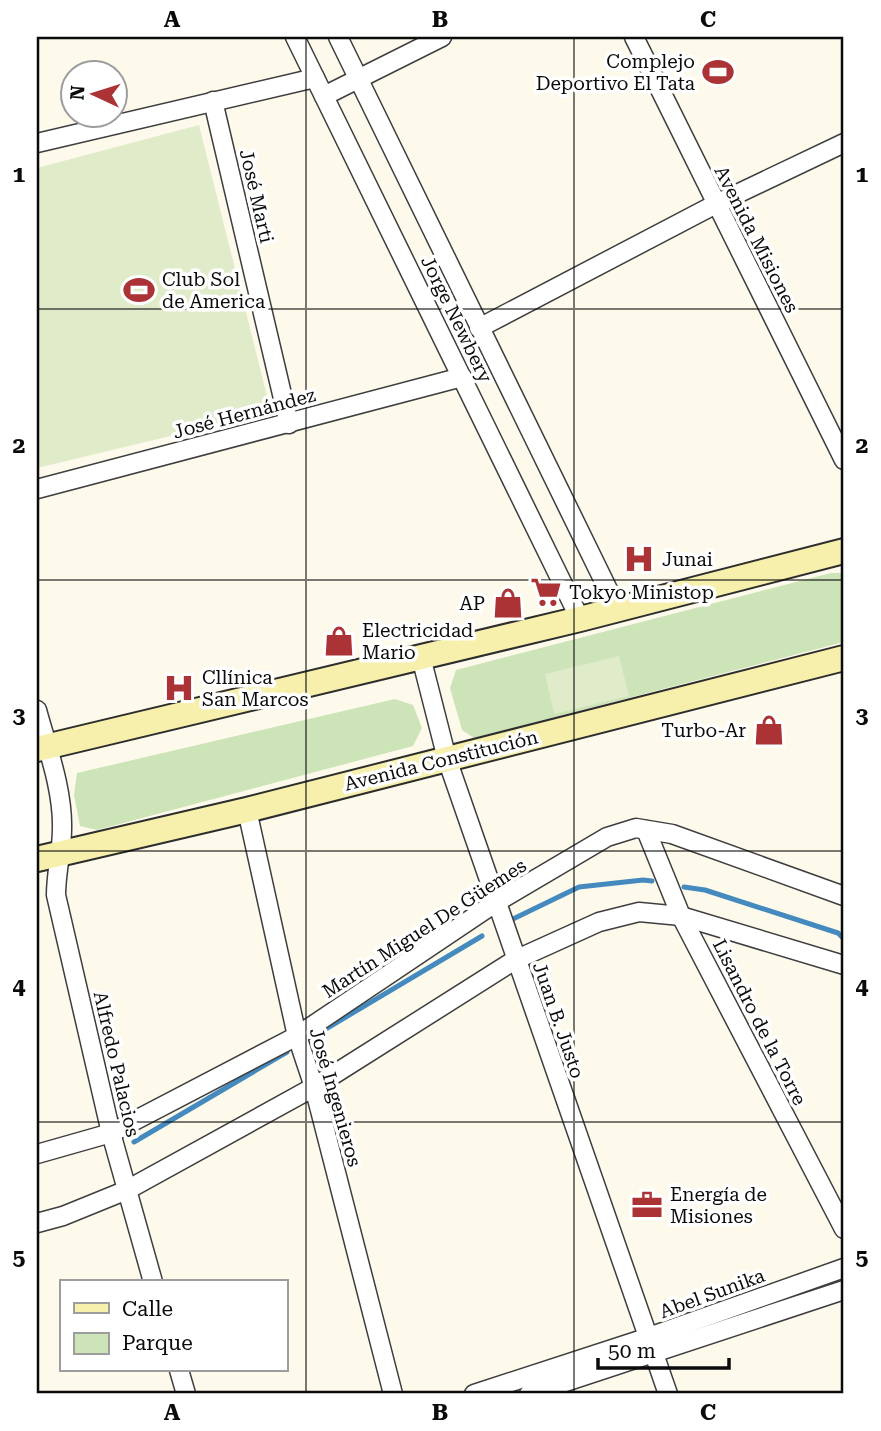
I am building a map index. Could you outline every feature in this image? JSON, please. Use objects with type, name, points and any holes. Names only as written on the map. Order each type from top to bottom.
[{"type":"main road","points":[[42,748],[618,610],[844,551]]},
{"type":"main road","name":"Avenida Constitución","points":[[48,856],[247,810],[844,658]]},
{"type":"street","name":"Jorge Newbery","points":[[295,37],[580,619]]},
{"type":"street","name":"Jorge Newbery","points":[[338,37],[618,610]]},
{"type":"street","points":[[324,96],[442,37]]},
{"type":"street","name":"Avenida Misiones","points":[[634,37],[844,460]]},
{"type":"street","points":[[37,143],[315,78]]},
{"type":"street","name":"José Marti","points":[[214,101],[289,424]]},
{"type":"street","points":[[479,328],[716,204],[844,143]]},
{"type":"street","name":"José Hernández","points":[[37,489],[462,377]]},
{"type":"street","name":"Juan B. Justo","points":[[421,657],[447,759],[495,903],[668,1394]]},
{"type":"street","name":"Alfredo Palacios","points":[[37,710],[42,748],[60,801],[63,828],[48,856],[56,874],[56,895],[111,1133],[152,1280]]},
{"type":"street","name":"José Ingenieros","points":[[247,810],[297,1037],[314,1087],[393,1394]]},
{"type":"street","name":"Martín Miguel De Güemes","points":[[37,1154],[111,1133],[297,1037],[495,903],[607,837],[636,828],[672,834],[844,896]]},
{"type":"street","name":"Lisandro de la Torre","points":[[646,830],[681,915],[844,1229]]},
{"type":"street","points":[[37,1223],[63,1216],[127,1189],[314,1087],[515,960],[599,922],[639,912],[681,915],[844,965]]},
{"type":"street","name":"Abel Sunika","points":[[529,1394],[844,1268]]},
{"type":"street","name":"Abel Sunika","points":[[474,1394],[844,1290]]},
{"type":"street","points":[[179,1372],[186,1394]]},
{"type":"green space","name":"Club Sol de America","points":[[199,125],[271,412],[37,468],[37,168]]},
{"type":"green space","points":[[831,573],[844,573],[844,642],[474,738],[462,730],[450,688],[456,670]]},
{"type":"green space","points":[[619,656],[629,696],[554,714],[545,674]]},
{"type":"green space","points":[[395,699],[413,705],[422,728],[413,746],[97,830],[80,826],[74,795],[77,773]]},
{"type":"waterway","points":[[513,919],[579,887],[652,881]]},
{"type":"waterway","points":[[684,887],[705,890],[838,933],[844,939]]},
{"type":"waterway","points":[[319,1033],[482,936]]},
{"type":"waterway","points":[[134,1142],[287,1052]]},
{"type":"place","name":"Complejo Deportivo El Tata","points":[[718,72]]},
{"type":"place","name":"Club Sol de America","points":[[139,290]]},
{"type":"place","name":"Junai","points":[[639,559]]},
{"type":"place","name":"Tokyo Ministop","points":[[546,592]]},
{"type":"place","name":"AP","points":[[508,603]]},
{"type":"place","name":"Electricidad Mario","points":[[339,641]]},
{"type":"place","name":"Cllínica San Marcos","points":[[179,688]]},
{"type":"place","name":"Turbo-Ar","points":[[769,730]]},
{"type":"place","name":"Energía de Misiones","points":[[647,1205]]}]
